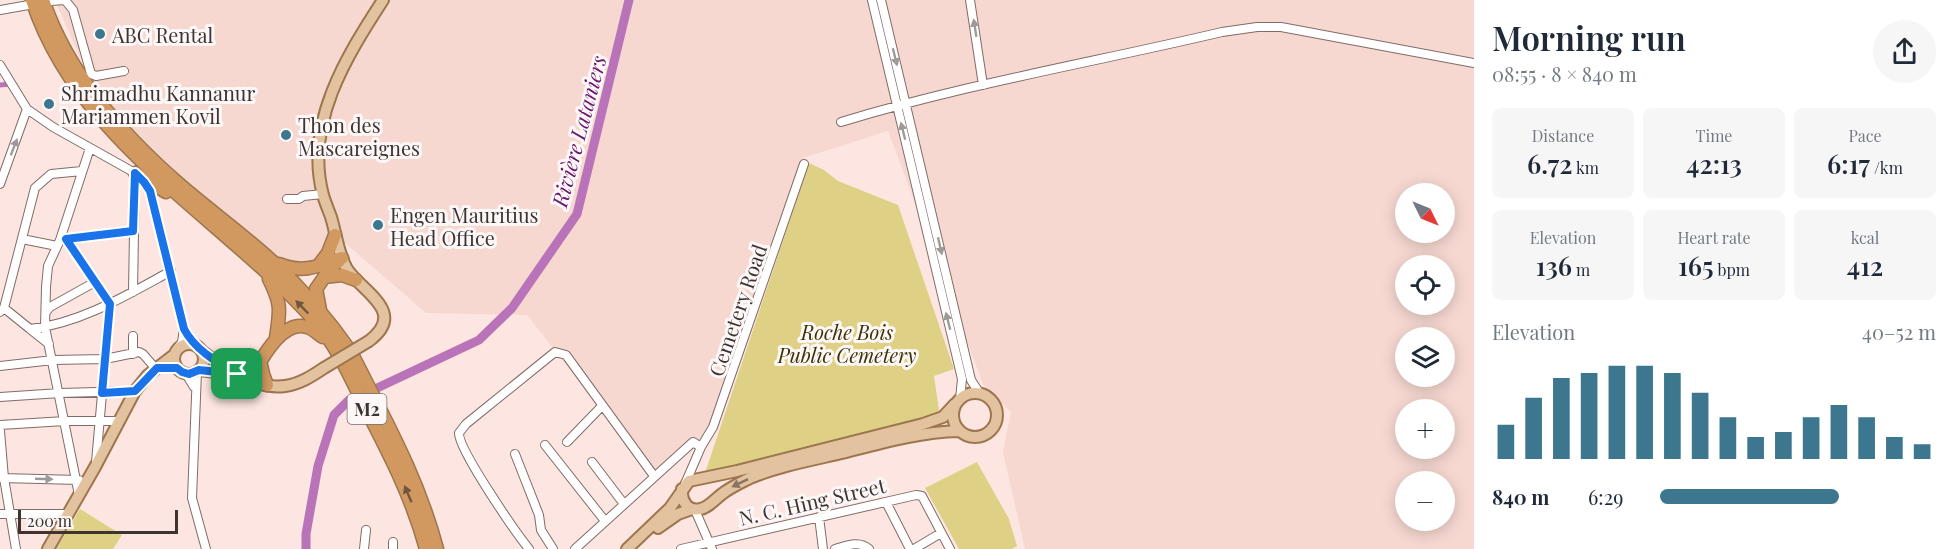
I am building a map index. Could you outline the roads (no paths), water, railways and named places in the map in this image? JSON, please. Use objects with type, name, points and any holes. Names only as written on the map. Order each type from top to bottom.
[{"type":"highway","name":"M2","points":[[38,2],[56,54],[142,163],[216,226],[268,265],[335,348],[396,466],[417,516],[426,549]]},
{"type":"highway","name":"M2","points":[[91,100],[145,153],[320,310],[351,352],[410,468],[430,522],[437,549]]},
{"type":"highway","points":[[135,173],[216,226]]},
{"type":"highway","points":[[320,310],[316,289],[335,235]]},
{"type":"highway","points":[[321,271],[342,258]]},
{"type":"highway","points":[[276,338],[279,302],[268,265],[321,271],[356,280]]},
{"type":"highway","points":[[242,376],[260,361],[276,338],[293,327],[307,327],[335,348]]},
{"type":"highway","points":[[260,361],[267,385]]},
{"type":"main road","points":[[48,549],[135,391],[184,344],[200,349],[242,376],[267,385],[283,386],[297,383],[324,368],[369,341],[380,331],[384,321],[383,312],[373,294],[356,280],[342,258],[323,194],[318,157],[327,106],[350,51],[383,0]]},
{"type":"main road","points":[[190,371],[204,362],[200,349]]},
{"type":"main road","points":[[176,352],[174,362],[190,371]]},
{"type":"main road","points":[[157,368],[242,376]]},
{"type":"main road","points":[[627,549],[670,508],[684,487],[694,479],[935,421],[943,417],[966,395],[980,394],[992,401],[996,408],[996,423],[992,430],[979,437],[971,438],[959,432],[933,432],[768,472],[733,486],[700,508],[669,519],[635,549]]},
{"type":"main road","points":[[958,401],[952,418],[959,432]]},
{"type":"main road","points":[[700,479],[708,483],[713,493],[712,498],[700,508]]},
{"type":"main road","points":[[684,487],[682,500],[700,508]]},
{"type":"street","points":[[0,10],[38,2],[65,0],[70,5],[91,74],[96,76],[124,71]]},
{"type":"street","points":[[872,0],[962,379],[958,401]]},
{"type":"street","points":[[881,0],[971,380],[980,394]]},
{"type":"street","points":[[970,0],[983,85]]},
{"type":"street","points":[[841,122],[897,105],[983,85],[1222,32],[1257,27],[1281,27],[1474,63]]},
{"type":"street","points":[[0,66],[27,109],[56,129],[135,173],[144,182],[150,191],[184,329],[200,349]]},
{"type":"street","points":[[0,84],[11,83]]},
{"type":"street","points":[[0,182],[27,109]]},
{"type":"street","points":[[79,495],[45,327],[48,266],[61,242],[90,148]]},
{"type":"street","name":"Cemetery Road","points":[[684,487],[693,463],[713,427],[804,164]]},
{"type":"street","points":[[49,344],[2,310],[35,188],[51,174],[82,171]]},
{"type":"street","points":[[133,292],[135,173]]},
{"type":"street","points":[[287,199],[323,194]]},
{"type":"street","points":[[22,239],[61,242],[133,231]]},
{"type":"street","points":[[61,242],[95,282],[110,304],[95,467]]},
{"type":"street","points":[[30,329],[45,327],[110,304],[171,271]]},
{"type":"street","points":[[46,312],[50,307],[95,282]]},
{"type":"street","points":[[176,352],[182,342],[184,329]]},
{"type":"street","points":[[132,354],[134,336]]},
{"type":"street","points":[[0,366],[53,360],[105,359],[140,352],[157,368]]},
{"type":"street","points":[[529,549],[514,530],[459,440],[460,431],[555,352],[566,355],[654,476]]},
{"type":"street","points":[[190,371],[195,394],[192,498],[206,549]]},
{"type":"street","points":[[0,397],[135,391]]},
{"type":"street","points":[[567,442],[602,406]]},
{"type":"street","points":[[0,425],[65,421],[119,421]]},
{"type":"street","points":[[0,431],[2,478],[16,549]]},
{"type":"street","points":[[575,549],[693,442],[701,447]]},
{"type":"street","points":[[545,445],[605,522]]},
{"type":"street","points":[[515,454],[539,514],[541,530],[553,549]]},
{"type":"street","points":[[592,462],[624,504]]},
{"type":"street","points":[[693,463],[700,479]]},
{"type":"street","points":[[2,478],[88,480]]},
{"type":"street","name":"N. C. Hing Street","points":[[681,549],[710,545],[916,495],[922,496],[941,533]]},
{"type":"street","points":[[886,502],[912,549],[941,533],[950,549]]},
{"type":"street","points":[[700,508],[704,531],[710,545]]},
{"type":"street","points":[[0,514],[68,514]]},
{"type":"street","points":[[819,517],[823,549]]},
{"type":"street","points":[[364,549],[366,530]]},
{"type":"street","points":[[835,549],[855,544],[864,545],[869,549]]},
{"type":"waterway","name":"Rivière Lataniers","points":[[375,389],[479,340],[512,308],[577,214],[629,0]]},
{"type":"waterway","points":[[0,85],[11,84]]},
{"type":"waterway","name":"Rivière Lataniers","points":[[306,549],[306,534],[318,466],[334,415],[349,400]]},
{"type":"place","name":"ABC Rental","points":[[100,34]]},
{"type":"place","name":"Shrimadhu Kannanur Mariammen Kovil","points":[[49,104]]},
{"type":"place","name":"Thon des Mascareignes","points":[[286,135]]},
{"type":"place","name":"Engen Mauritius Head Office","points":[[378,225]]},
{"type":"park label","name":"Roche Bois Public Cemetery","points":[[847,342]]}]
